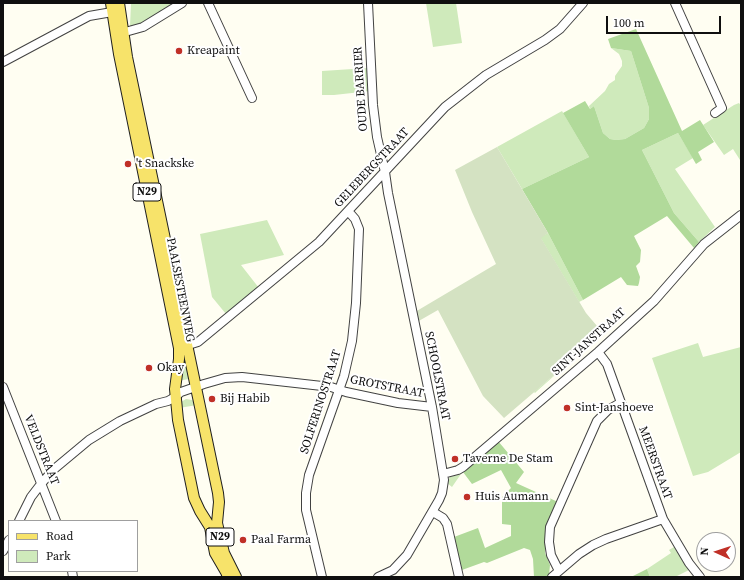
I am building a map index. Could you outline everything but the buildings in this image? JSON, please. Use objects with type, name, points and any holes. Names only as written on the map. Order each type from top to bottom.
[{"type":"main road","name":"PAALSESTEENWEG","points":[[116,7],[120,34],[127,57],[183,347],[196,386],[218,493],[219,502],[217,523],[224,552],[236,577]]},
{"type":"main road","name":"PAALSESTEENWEG","points":[[183,347],[175,397],[178,420],[194,498],[200,512],[210,527],[215,553],[228,577]]},
{"type":"street","points":[[120,34],[143,27],[182,3]]},
{"type":"street","points":[[208,3],[252,98]]},
{"type":"street","name":"OUDE BARRIER","points":[[368,3],[376,137],[385,172]]},
{"type":"street","name":"GELEBERGSTRAAT","points":[[183,347],[198,342],[313,248],[445,107],[486,75],[545,40],[560,29],[583,3]]},
{"type":"street","points":[[675,3],[722,108],[715,113]]},
{"type":"street","points":[[3,62],[89,16],[116,7]]},
{"type":"street","name":"SCHOOLSTRAAT","points":[[385,172],[444,474],[442,493],[433,512]]},
{"type":"street","name":"SOLFERINOSTRAAT","points":[[322,577],[306,510],[306,493],[310,470],[344,376],[352,341],[356,303],[359,229],[355,219],[348,212]]},
{"type":"street","name":"SINT-JANSTRAAT","points":[[444,474],[463,467],[598,352],[654,301],[704,244],[741,215]]},
{"type":"street","name":"MEERSTRAAT","points":[[598,352],[607,364],[663,519],[689,563],[700,577]]},
{"type":"street","name":"GROTSTRAAT","points":[[20,520],[31,497],[53,470],[104,430],[156,404],[175,397],[180,392],[225,378],[242,377],[324,386],[409,405],[432,407]]},
{"type":"street","name":"VELDSTRAAT","points":[[3,387],[56,520]]},
{"type":"street","points":[[559,570],[551,555],[549,542],[550,527],[597,421],[608,410],[620,403]]},
{"type":"street","points":[[3,414],[12,410]]},
{"type":"street","points":[[378,577],[393,570],[400,564],[433,512],[443,518],[447,524],[459,577]]},
{"type":"street","points":[[552,577],[559,570],[593,545],[663,519]]},
{"type":"street","points":[[3,551],[8,542]]},
{"type":"green space","points":[[131,3],[174,3],[145,22],[130,26]]},
{"type":"green space","points":[[426,3],[456,3],[462,43],[433,47]]},
{"type":"green space","points":[[636,29],[682,131],[700,120],[714,142],[698,152],[702,160],[696,164],[678,133],[642,150],[674,213],[699,242],[694,248],[667,216],[634,236],[641,250],[640,262],[636,266],[640,277],[638,286],[627,285],[621,277],[583,300],[548,233],[522,189],[589,157],[563,113],[585,101],[590,109],[594,106],[603,133],[610,139],[625,139],[644,128],[649,119],[649,108],[631,51],[611,48],[608,39]]},
{"type":"green space","points":[[611,48],[631,51],[649,108],[649,119],[644,128],[625,139],[616,140],[610,139],[603,133],[594,106],[590,109],[589,106],[605,91],[609,84],[615,80],[615,76],[622,66],[622,61],[619,54]]},
{"type":"green space","points":[[368,68],[370,91],[322,95],[322,71]]},
{"type":"green space","points":[[739,103],[741,106],[740,160],[733,149],[724,155],[703,125]]},
{"type":"green space","points":[[562,111],[589,157],[522,189],[497,147]]},
{"type":"green space","points":[[678,133],[693,158],[675,169],[715,227],[699,242],[674,213],[642,150]]},
{"type":"green space","points":[[497,147],[548,233],[541,238],[586,313],[603,333],[504,418],[483,396],[438,310],[417,322],[415,312],[496,264],[472,212],[455,170]]},
{"type":"green space","points":[[267,220],[284,255],[241,265],[259,288],[226,314],[212,297],[200,234]]},
{"type":"green space","points":[[548,233],[583,300],[579,302],[540,237]]},
{"type":"green space","points":[[698,343],[703,357],[741,347],[741,452],[708,472],[693,476],[652,358]]},
{"type":"green space","points":[[184,355],[189,379],[181,380]]},
{"type":"green space","points":[[573,359],[535,393],[534,392]]},
{"type":"green space","points":[[186,399],[192,400],[197,405],[179,408],[181,402]]},
{"type":"green space","points":[[498,441],[524,472],[516,483],[558,502],[550,518],[545,535],[545,553],[550,565],[549,575],[547,577],[534,577],[533,559],[530,550],[524,548],[487,563],[484,562],[462,570],[454,537],[478,528],[485,548],[511,536],[511,525],[502,524],[502,497],[511,488],[501,470],[472,484],[463,472]]},
{"type":"green space","points":[[461,474],[452,487],[447,483],[450,477]]},
{"type":"green space","points":[[674,547],[689,570],[675,577],[650,577],[647,569],[671,553],[669,550]]},
{"type":"green space","points":[[647,569],[650,577],[631,577]]},
{"type":"place","name":"Kreapaint","points":[[179,51]]},
{"type":"place","name":"'t Snackske","points":[[128,164]]},
{"type":"place","name":"Okay","points":[[149,368]]},
{"type":"place","name":"Bij Habib","points":[[212,399]]},
{"type":"place","name":"Sint-Janshoeve","points":[[567,408]]},
{"type":"place","name":"Taverne De Stam","points":[[455,459]]},
{"type":"place","name":"Huis Aumann","points":[[467,497]]},
{"type":"place","name":"Paal Farma","points":[[243,540]]}]
